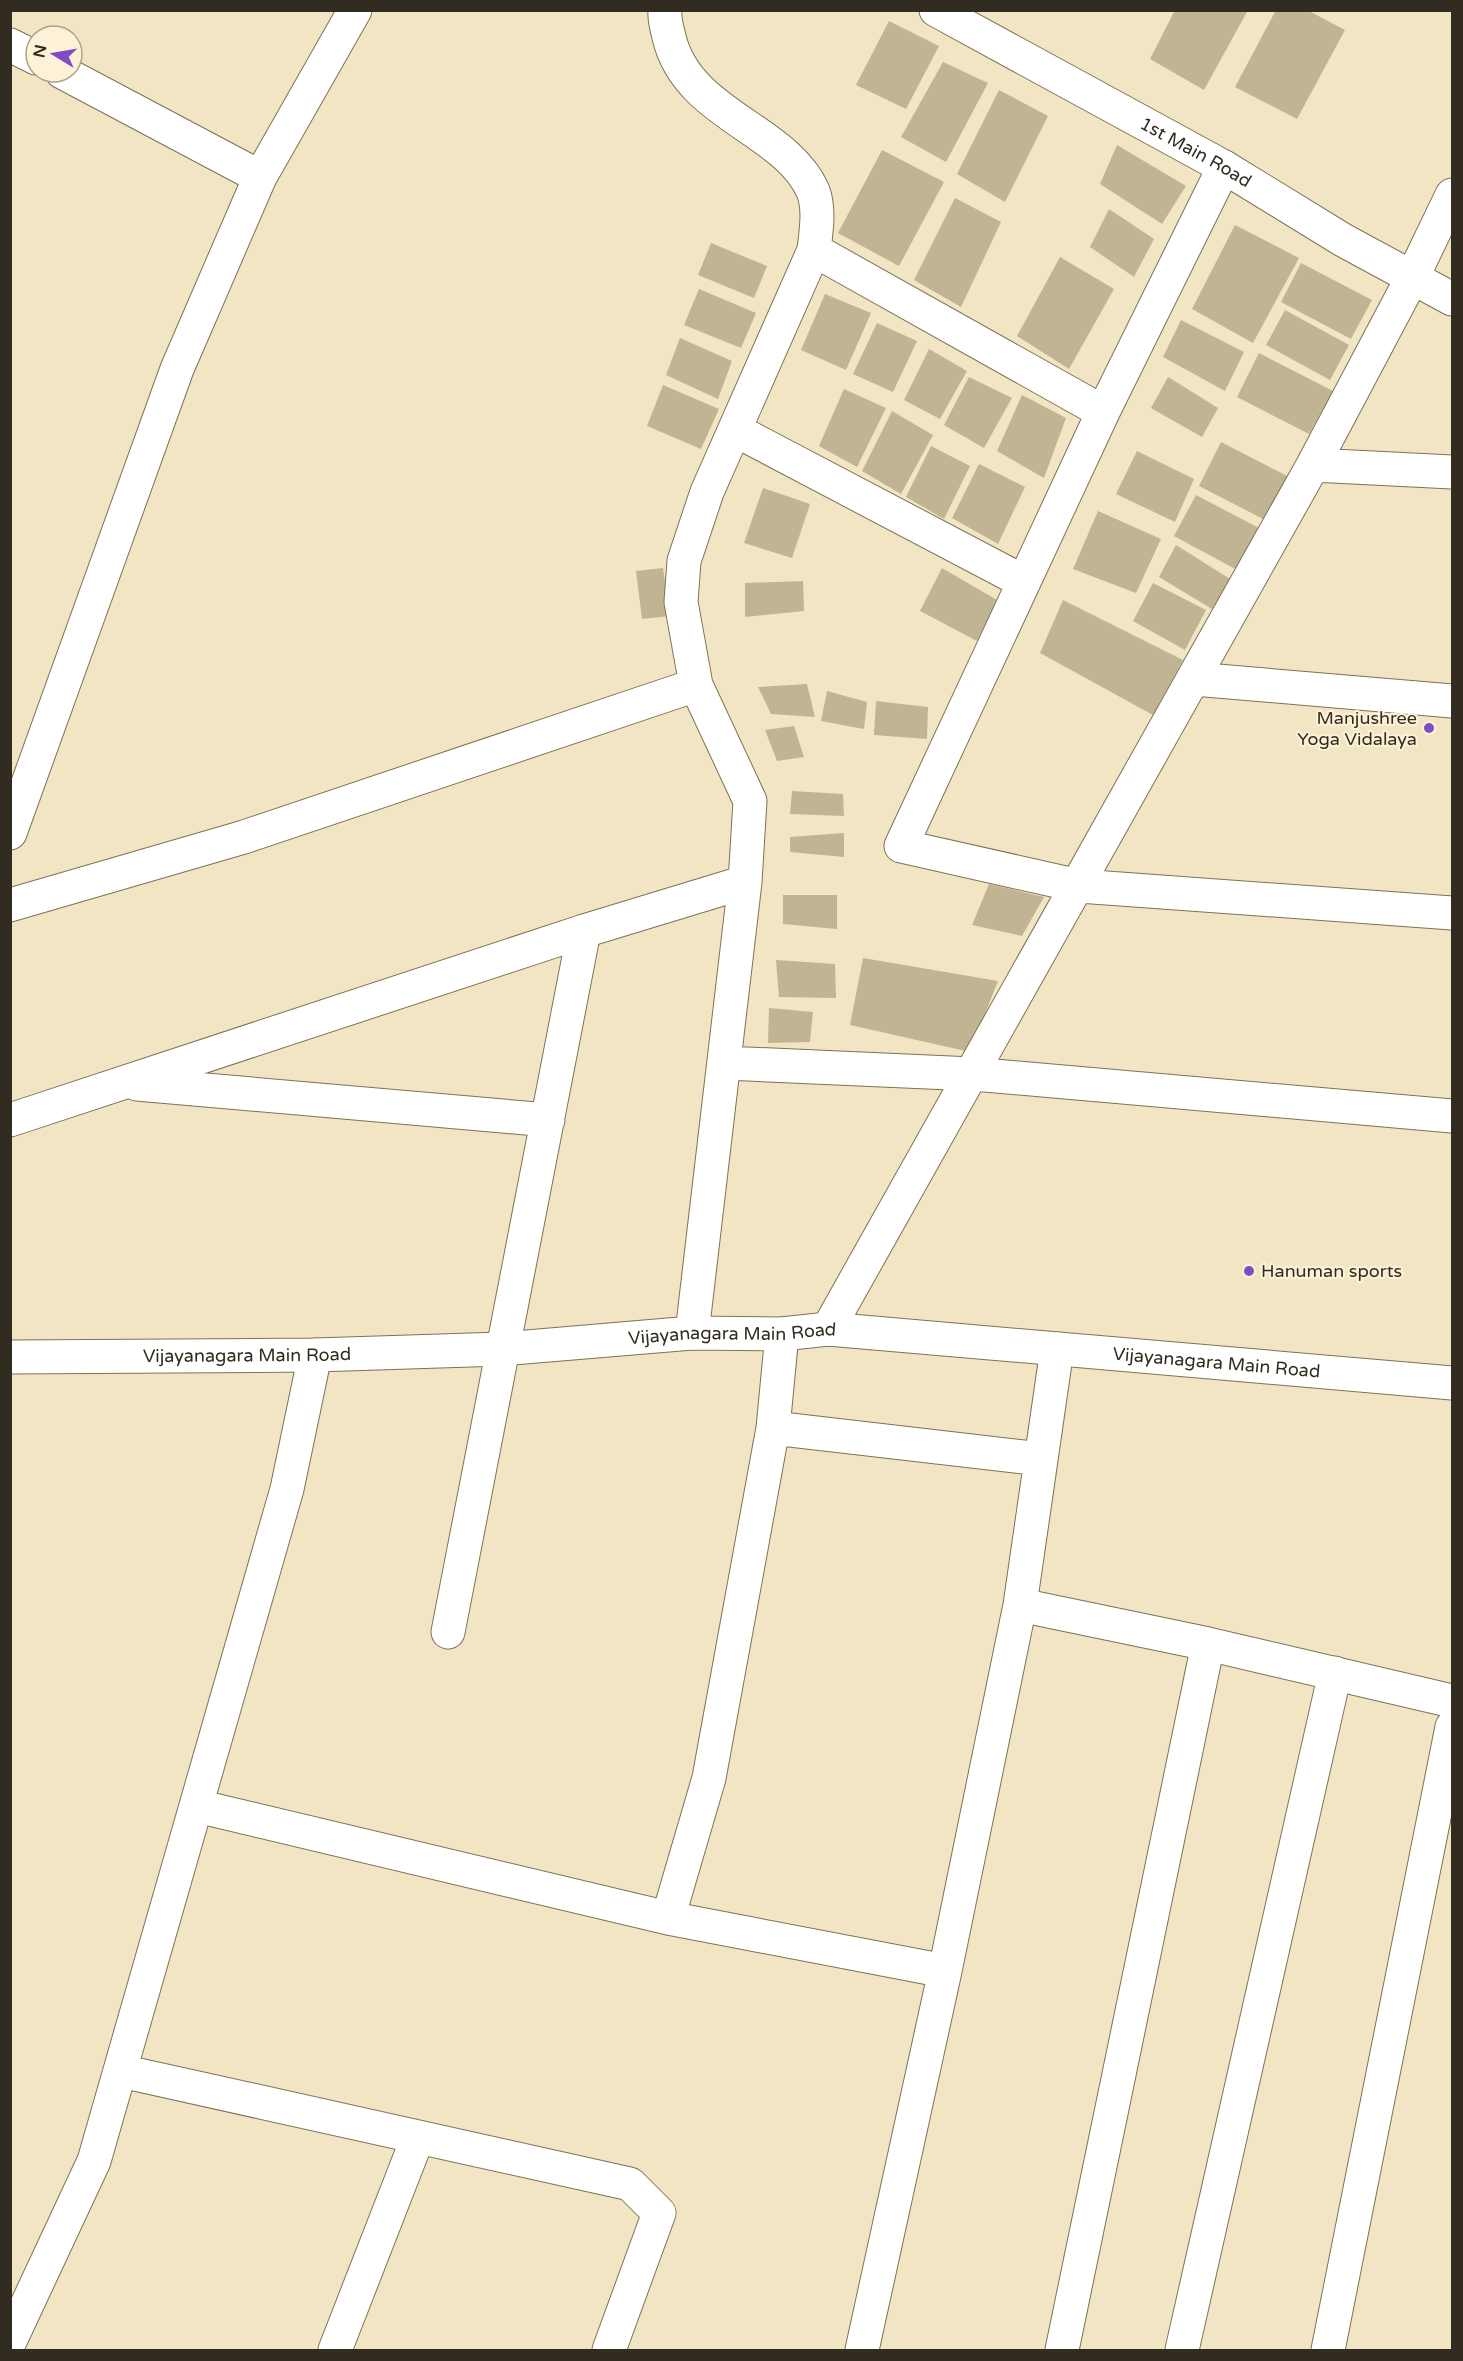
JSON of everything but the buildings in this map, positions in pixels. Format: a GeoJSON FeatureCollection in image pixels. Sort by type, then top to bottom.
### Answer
{"type":"FeatureCollection","features":[{"type":"Feature","properties":{"kind":"street"},"geometry":{"type":"LineString","coordinates":[[665,10],[673,55],[694,87],[799,168],[814,193],[817,216],[814,250],[736,431],[707,492],[684,561],[681,602],[696,685],[750,801],[745,882],[692,1333]]}},
{"type":"Feature","properties":{"kind":"street","name":"1st Main Road"},"geometry":{"type":"LineString","coordinates":[[936,10],[1224,167],[1412,278],[1452,299]]}},
{"type":"Feature","properties":{"kind":"street"},"geometry":{"type":"LineString","coordinates":[[10,833],[177,369],[260,177],[352,12]]}},
{"type":"Feature","properties":{"kind":"street"},"geometry":{"type":"LineString","coordinates":[[10,45],[24,52]]}},
{"type":"Feature","properties":{"kind":"street"},"geometry":{"type":"LineString","coordinates":[[84,84],[260,177]]}},
{"type":"Feature","properties":{"kind":"street"},"geometry":{"type":"LineString","coordinates":[[1224,167],[1103,412],[901,846],[1079,886],[1452,913]]}},
{"type":"Feature","properties":{"kind":"street"},"geometry":{"type":"LineString","coordinates":[[828,1329],[1079,886],[1313,465],[1412,278],[1452,195]]}},
{"type":"Feature","properties":{"kind":"street"},"geometry":{"type":"LineString","coordinates":[[814,250],[1103,412]]}},
{"type":"Feature","properties":{"kind":"street"},"geometry":{"type":"LineString","coordinates":[[736,431],[1024,582]]}},
{"type":"Feature","properties":{"kind":"street"},"geometry":{"type":"LineString","coordinates":[[1313,465],[1452,472]]}},
{"type":"Feature","properties":{"kind":"street"},"geometry":{"type":"LineString","coordinates":[[1194,679],[1452,700]]}},
{"type":"Feature","properties":{"kind":"street"},"geometry":{"type":"LineString","coordinates":[[10,905],[244,837],[696,685]]}},
{"type":"Feature","properties":{"kind":"street"},"geometry":{"type":"LineString","coordinates":[[10,1120],[584,931],[745,882]]}},
{"type":"Feature","properties":{"kind":"street"},"geometry":{"type":"LineString","coordinates":[[448,1632],[584,931]]}},
{"type":"Feature","properties":{"kind":"street"},"geometry":{"type":"LineString","coordinates":[[725,1064],[973,1074],[1452,1116]]}},
{"type":"Feature","properties":{"kind":"street"},"geometry":{"type":"LineString","coordinates":[[123,1083],[548,1120]]}},
{"type":"Feature","properties":{"kind":"street","name":"Vijayanagara Main Road"},"geometry":{"type":"LineString","coordinates":[[10,1356],[315,1355],[502,1349],[692,1333],[782,1334],[828,1329],[1452,1383]]}},
{"type":"Feature","properties":{"kind":"street"},"geometry":{"type":"LineString","coordinates":[[668,1918],[709,1778],[773,1428],[782,1334]]}},
{"type":"Feature","properties":{"kind":"street"},"geometry":{"type":"LineString","coordinates":[[862,2350],[945,1971],[1020,1605],[1057,1349]]}},
{"type":"Feature","properties":{"kind":"street"},"geometry":{"type":"LineString","coordinates":[[10,2341],[94,2161],[287,1489],[315,1355]]}},
{"type":"Feature","properties":{"kind":"street"},"geometry":{"type":"LineString","coordinates":[[773,1428],[1041,1459]]}},
{"type":"Feature","properties":{"kind":"street"},"geometry":{"type":"LineString","coordinates":[[1020,1605],[1208,1644],[1452,1701]]}},
{"type":"Feature","properties":{"kind":"street"},"geometry":{"type":"LineString","coordinates":[[1062,2350],[1208,1644]]}},
{"type":"Feature","properties":{"kind":"street"},"geometry":{"type":"LineString","coordinates":[[1182,2350],[1335,1674]]}},
{"type":"Feature","properties":{"kind":"street"},"geometry":{"type":"LineString","coordinates":[[1328,2350],[1452,1727]]}},
{"type":"Feature","properties":{"kind":"street"},"geometry":{"type":"LineString","coordinates":[[196,1806],[668,1918],[945,1971]]}},
{"type":"Feature","properties":{"kind":"street"},"geometry":{"type":"LineString","coordinates":[[121,2070],[630,2184],[659,2213],[609,2350]]}},
{"type":"Feature","properties":{"kind":"street"},"geometry":{"type":"LineString","coordinates":[[335,2350],[418,2137]]}},
{"type":"Feature","properties":{"kind":"place","name":"Manjushree Yoga Vidalaya"},"geometry":{"type":"Point","coordinates":[1429,728]}},
{"type":"Feature","properties":{"kind":"place","name":"Hanuman sports"},"geometry":{"type":"Point","coordinates":[1249,1271]}}]}
